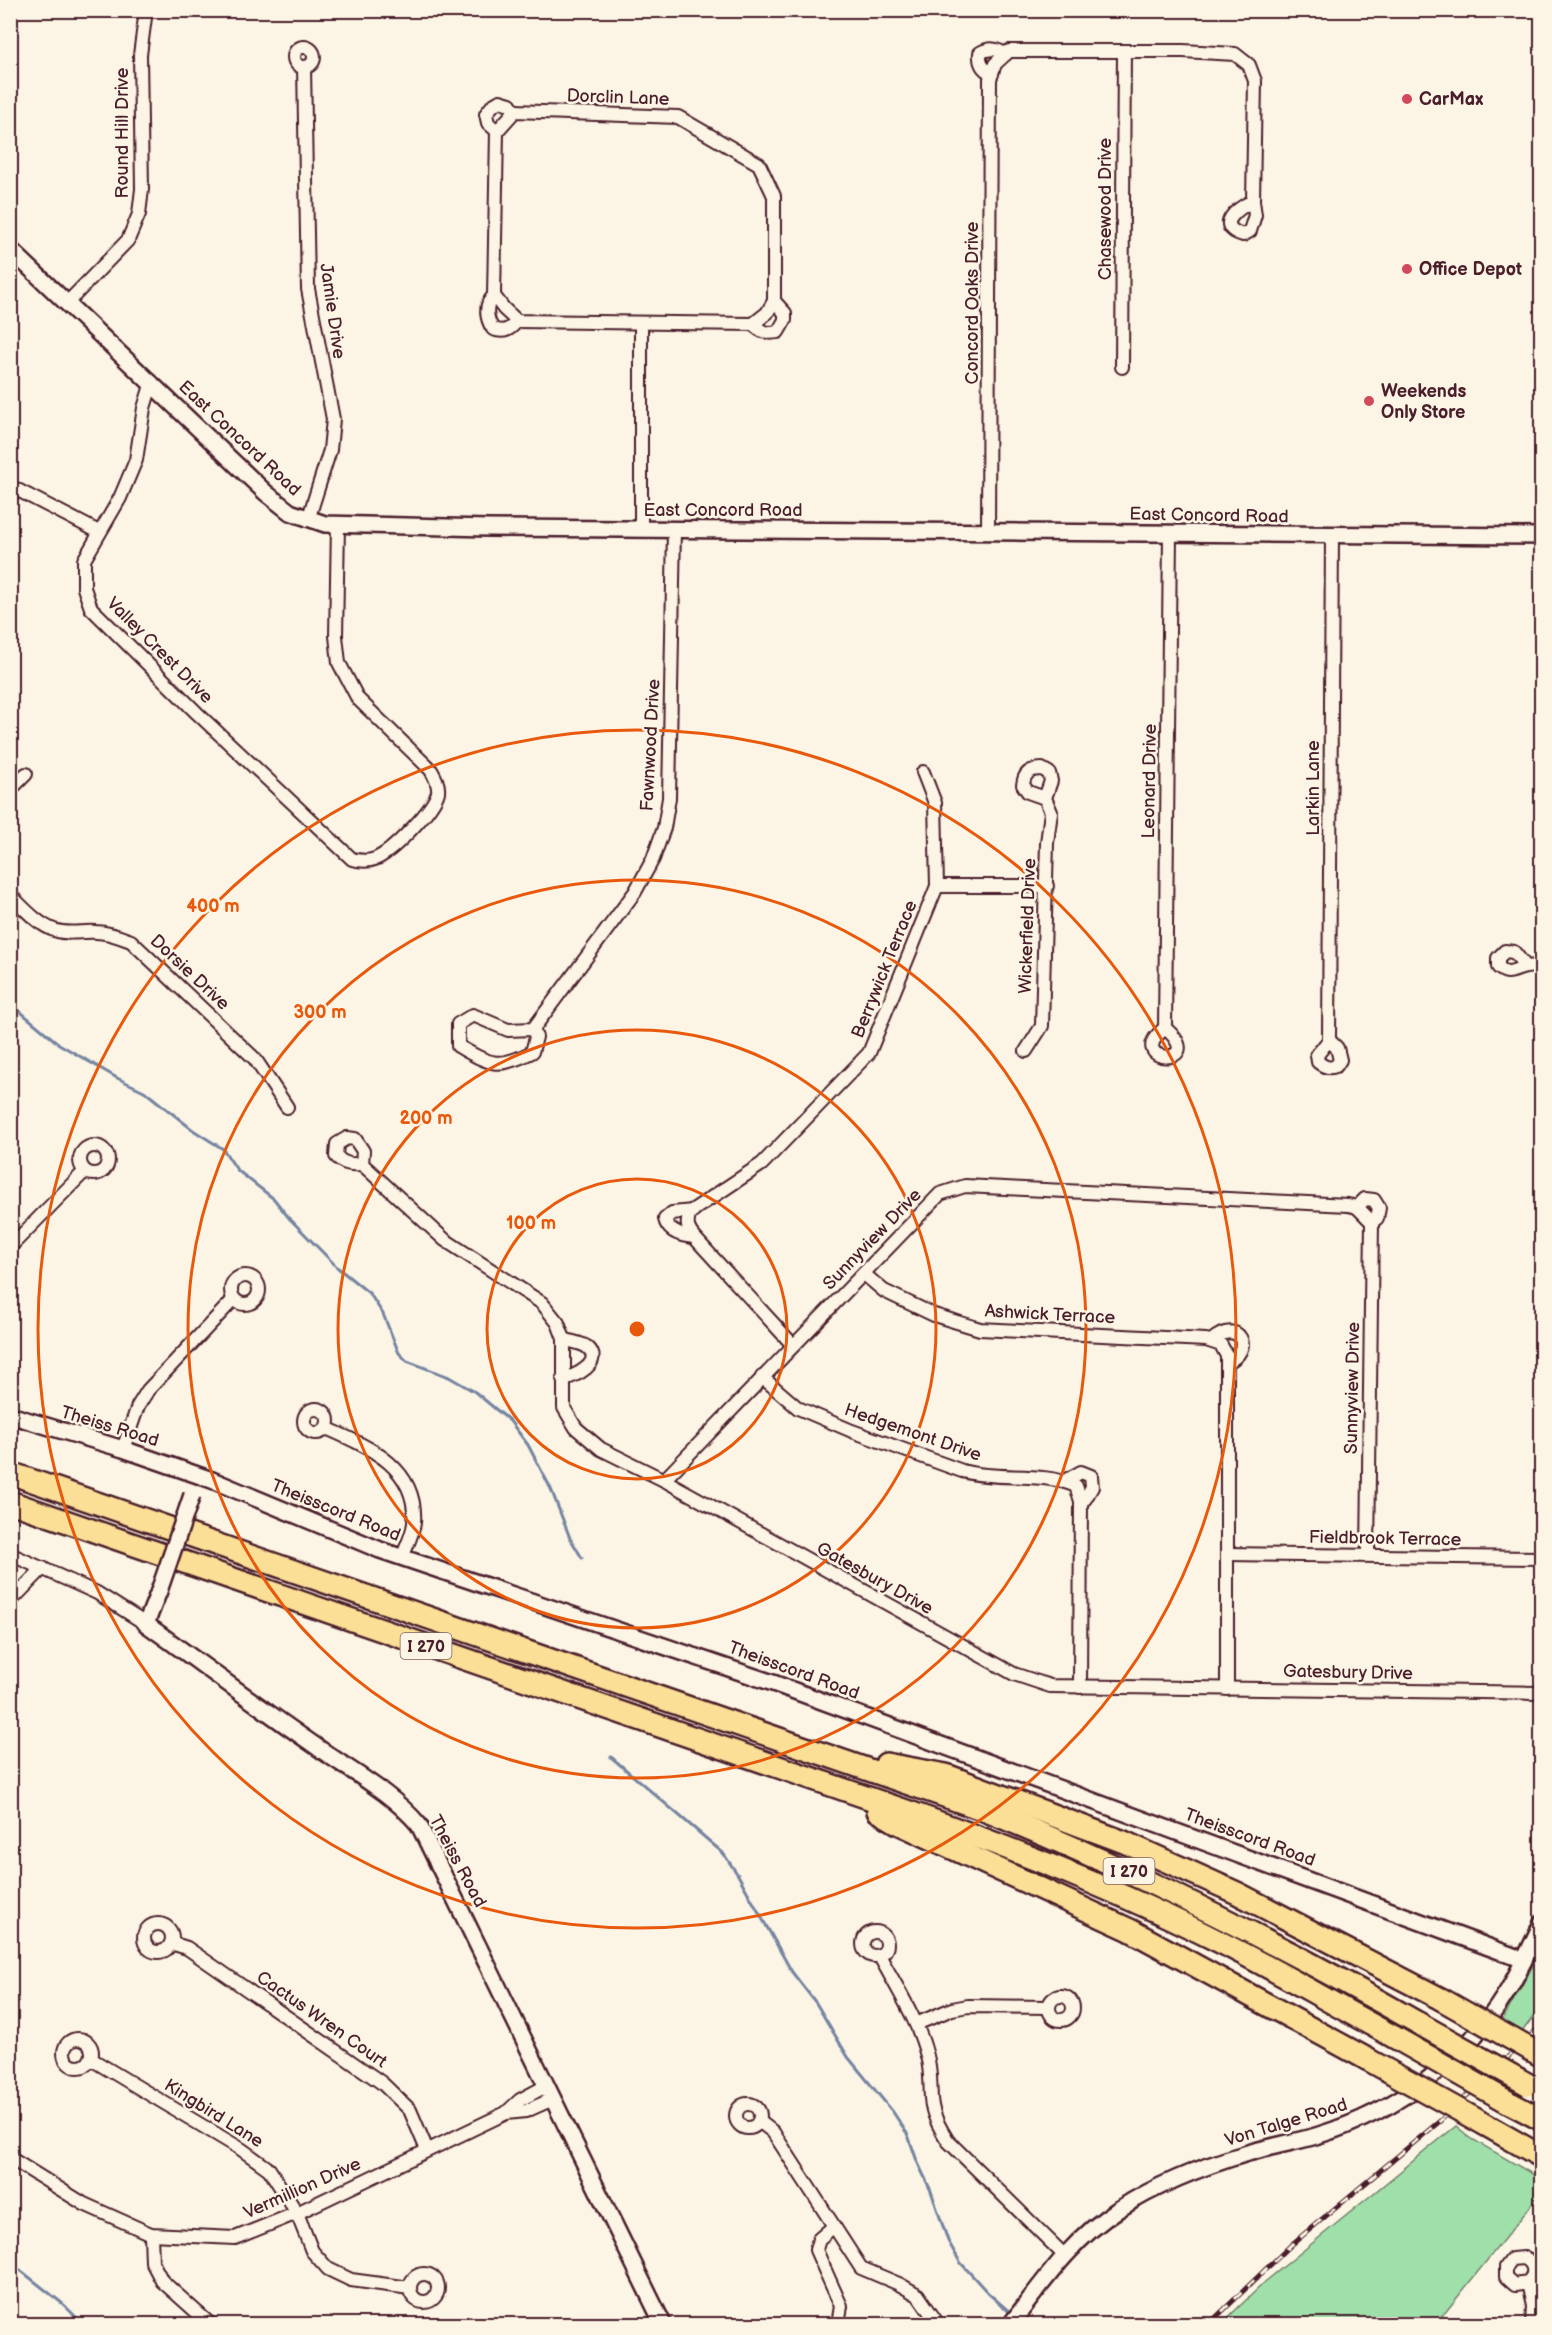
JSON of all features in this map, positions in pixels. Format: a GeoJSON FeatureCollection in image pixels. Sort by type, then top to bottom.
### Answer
{"type":"FeatureCollection","features":[{"type":"Feature","properties":{"kind":"highway","name":"I 270"},"geometry":{"type":"LineString","coordinates":[[10,1473],[979,1808],[1131,1872],[1279,1946],[1535,2088]]}},
{"type":"Feature","properties":{"kind":"highway","name":"I 270"},"geometry":{"type":"LineString","coordinates":[[10,1502],[974,1835],[1118,1894],[1238,1952],[1542,2120]]}},
{"type":"Feature","properties":{"kind":"highway"},"geometry":{"type":"LineString","coordinates":[[824,1753],[946,1775],[1073,1821],[1175,1864],[1237,1893],[1542,2056]]}},
{"type":"Feature","properties":{"kind":"highway"},"geometry":{"type":"LineString","coordinates":[[842,1789],[898,1823],[1130,1930],[1542,2157]]}},
{"type":"Feature","properties":{"kind":"street","name":"Round Hill Drive"},"geometry":{"type":"LineString","coordinates":[[68,302],[128,240],[139,214],[142,189],[140,56],[146,10]]}},
{"type":"Feature","properties":{"kind":"street","name":"Concord Oaks Drive"},"geometry":{"type":"LineString","coordinates":[[988,532],[992,74],[986,71],[980,62],[980,53],[987,49],[995,49],[1006,54],[1009,51],[1183,51],[1235,54],[1250,65],[1255,81],[1253,201]]}},
{"type":"Feature","properties":{"kind":"street","name":"Chasewood Drive"},"geometry":{"type":"LineString","coordinates":[[1122,367],[1124,51]]}},
{"type":"Feature","properties":{"kind":"street"},"geometry":{"type":"LineString","coordinates":[[992,74],[995,64],[1006,54]]}},
{"type":"Feature","properties":{"kind":"street","name":"Jamie Drive"},"geometry":{"type":"LineString","coordinates":[[304,68],[308,289],[333,419],[330,450],[308,520]]}},
{"type":"Feature","properties":{"kind":"street","name":"Dorclin Lane"},"geometry":{"type":"LineString","coordinates":[[500,102],[510,104],[515,111],[678,117],[759,164],[774,196],[774,301],[785,313],[785,321],[778,332],[760,331],[753,324],[517,321],[505,331],[493,329],[487,317],[487,308],[488,302],[494,296],[497,131],[488,123],[486,114],[493,105],[500,102]]}},
{"type":"Feature","properties":{"kind":"street"},"geometry":{"type":"LineString","coordinates":[[497,131],[515,111]]}},
{"type":"Feature","properties":{"kind":"street","name":"East Concord Road"},"geometry":{"type":"LineString","coordinates":[[10,249],[266,493],[290,512],[308,520],[338,525],[641,529],[1542,536]]}},
{"type":"Feature","properties":{"kind":"street"},"geometry":{"type":"LineString","coordinates":[[494,296],[517,321]]}},
{"type":"Feature","properties":{"kind":"street"},"geometry":{"type":"LineString","coordinates":[[753,324],[766,313],[774,301]]}},
{"type":"Feature","properties":{"kind":"street"},"geometry":{"type":"LineString","coordinates":[[641,324],[641,529]]}},
{"type":"Feature","properties":{"kind":"street","name":"Valley Crest Drive"},"geometry":{"type":"LineString","coordinates":[[152,382],[144,408],[136,460],[120,498],[84,560],[84,588],[91,608],[197,713],[352,859],[364,861],[376,859],[390,850],[432,804],[438,791],[437,781],[431,770],[358,699],[339,663],[336,636],[338,525]]}},
{"type":"Feature","properties":{"kind":"street"},"geometry":{"type":"LineString","coordinates":[[10,486],[99,532]]}},
{"type":"Feature","properties":{"kind":"street","name":"Fawnwood Drive"},"geometry":{"type":"LineString","coordinates":[[533,1029],[635,892],[653,859],[664,828],[669,798],[671,757],[674,529]]}},
{"type":"Feature","properties":{"kind":"street","name":"Leonard Drive"},"geometry":{"type":"LineString","coordinates":[[1165,1028],[1170,534]]}},
{"type":"Feature","properties":{"kind":"street","name":"Larkin Lane"},"geometry":{"type":"LineString","coordinates":[[1329,1040],[1332,536]]}},
{"type":"Feature","properties":{"kind":"street","name":"Berrywick Terrace"},"geometry":{"type":"LineString","coordinates":[[793,1344],[694,1237],[676,1233],[667,1226],[665,1219],[672,1213],[693,1211],[762,1164],[869,1053],[937,886],[935,802],[923,772]]}},
{"type":"Feature","properties":{"kind":"street"},"geometry":{"type":"LineString","coordinates":[[10,790],[26,774]]}},
{"type":"Feature","properties":{"kind":"street","name":"Wickerfield Drive"},"geometry":{"type":"LineString","coordinates":[[1026,1051],[1042,1026],[1047,843],[1051,812],[1044,798]]}},
{"type":"Feature","properties":{"kind":"street"},"geometry":{"type":"LineString","coordinates":[[937,886],[1047,886]]}},
{"type":"Feature","properties":{"kind":"street","name":"Dorsie Drive"},"geometry":{"type":"LineString","coordinates":[[10,895],[42,924],[54,930],[68,933],[97,932],[131,941],[255,1059],[287,1107]]}},
{"type":"Feature","properties":{"kind":"street"},"geometry":{"type":"LineString","coordinates":[[1526,967],[1542,967]]}},
{"type":"Feature","properties":{"kind":"street","name":"Fawnwood Drive"},"geometry":{"type":"LineString","coordinates":[[473,1015],[508,1030],[533,1029],[536,1037],[532,1052],[515,1061],[489,1064],[458,1046],[458,1024],[473,1015]]}},
{"type":"Feature","properties":{"kind":"street","name":"Gatesbury Drive"},"geometry":{"type":"LineString","coordinates":[[362,1164],[445,1240],[542,1303],[558,1323],[564,1339],[564,1408],[576,1428],[601,1449],[664,1480],[1014,1674],[1050,1686],[1542,1693]]}},
{"type":"Feature","properties":{"kind":"street"},"geometry":{"type":"LineString","coordinates":[[10,1247],[85,1171]]}},
{"type":"Feature","properties":{"kind":"street","name":"Sunnyview Drive"},"geometry":{"type":"LineString","coordinates":[[664,1480],[940,1194],[965,1186],[1357,1207],[1372,1222],[1368,1555]]}},
{"type":"Feature","properties":{"kind":"street"},"geometry":{"type":"LineString","coordinates":[[693,1211],[687,1221],[689,1231],[694,1237]]}},
{"type":"Feature","properties":{"kind":"street","name":"Ashwick Terrace"},"geometry":{"type":"LineString","coordinates":[[864,1274],[884,1291],[904,1301],[934,1315],[980,1329],[1211,1341],[1226,1331],[1231,1331],[1239,1336],[1242,1349],[1236,1358],[1227,1362]]}},
{"type":"Feature","properties":{"kind":"street"},"geometry":{"type":"LineString","coordinates":[[123,1449],[138,1406],[148,1390],[234,1299]]}},
{"type":"Feature","properties":{"kind":"street"},"geometry":{"type":"LineString","coordinates":[[563,1379],[579,1373],[590,1365],[592,1359],[592,1353],[585,1346],[564,1339]]}},
{"type":"Feature","properties":{"kind":"street"},"geometry":{"type":"LineString","coordinates":[[1211,1341],[1221,1345],[1227,1356],[1227,1689]]}},
{"type":"Feature","properties":{"kind":"street","name":"Hedgemont Drive"},"geometry":{"type":"LineString","coordinates":[[762,1377],[798,1408],[852,1431],[962,1471],[977,1475],[1065,1481],[1081,1472],[1091,1476],[1092,1487],[1081,1500],[1080,1687]]}},
{"type":"Feature","properties":{"kind":"street","name":"Theiss Road"},"geometry":{"type":"LineString","coordinates":[[10,1415],[123,1449],[198,1475]]}},
{"type":"Feature","properties":{"kind":"street"},"geometry":{"type":"LineString","coordinates":[[326,1428],[383,1456],[404,1480],[410,1492],[414,1525],[402,1558]]}},
{"type":"Feature","properties":{"kind":"street"},"geometry":{"type":"LineString","coordinates":[[146,1624],[198,1475]]}},
{"type":"Feature","properties":{"kind":"street","name":"Theisscord Road"},"geometry":{"type":"LineString","coordinates":[[198,1475],[402,1558],[773,1683],[1524,1960]]}},
{"type":"Feature","properties":{"kind":"street"},"geometry":{"type":"LineString","coordinates":[[1065,1481],[1076,1486],[1081,1500]]}},
{"type":"Feature","properties":{"kind":"street","name":"Theiss Road"},"geometry":{"type":"LineString","coordinates":[[10,1554],[113,1602],[319,1749],[381,1790],[412,1817],[432,1849],[663,2325]]}},
{"type":"Feature","properties":{"kind":"street","name":"Fieldbrook Terrace"},"geometry":{"type":"LineString","coordinates":[[1228,1554],[1542,1558]]}},
{"type":"Feature","properties":{"kind":"street"},"geometry":{"type":"LineString","coordinates":[[10,1602],[43,1568]]}},
{"type":"Feature","properties":{"kind":"street","name":"Von Talge Road"},"geometry":{"type":"LineString","coordinates":[[1011,2325],[1065,2255],[1111,2214],[1155,2190],[1218,2163],[1347,2125],[1388,2107],[1437,2073],[1474,2035],[1494,2010],[1524,1960],[1542,1923]]}},
{"type":"Feature","properties":{"kind":"street","name":"Cactus Wren Court"},"geometry":{"type":"LineString","coordinates":[[171,1943],[187,1948],[382,2083],[410,2110],[427,2150]]}},
{"type":"Feature","properties":{"kind":"street"},"geometry":{"type":"LineString","coordinates":[[879,1955],[916,2024],[928,2059],[933,2111],[938,2125],[948,2141],[1065,2255]]}},
{"type":"Feature","properties":{"kind":"street"},"geometry":{"type":"LineString","coordinates":[[916,2024],[952,2009],[968,2006],[1048,2007]]}},
{"type":"Feature","properties":{"kind":"street","name":"Kingbird Lane"},"geometry":{"type":"LineString","coordinates":[[91,2059],[241,2149],[269,2169],[297,2213],[312,2251],[328,2269],[351,2280],[410,2288]]}},
{"type":"Feature","properties":{"kind":"street","name":"Vermillion Drive"},"geometry":{"type":"LineString","coordinates":[[10,2158],[84,2204],[151,2234],[235,2238],[297,2213],[506,2113],[526,2111],[550,2093]]}},
{"type":"Feature","properties":{"kind":"street"},"geometry":{"type":"LineString","coordinates":[[759,2121],[773,2132],[861,2268],[899,2284],[918,2295],[939,2325]]}},
{"type":"Feature","properties":{"kind":"street"},"geometry":{"type":"LineString","coordinates":[[834,2226],[819,2239],[816,2250],[841,2306],[838,2325]]}},
{"type":"Feature","properties":{"kind":"street"},"geometry":{"type":"LineString","coordinates":[[151,2234],[152,2262],[162,2282],[210,2325]]}},
{"type":"Feature","properties":{"kind":"street"},"geometry":{"type":"LineString","coordinates":[[1528,2283],[1533,2306],[1532,2325]]}},
{"type":"Feature","properties":{"kind":"green space"},"geometry":{"type":"Polygon","coordinates":[[[1541,1951],[1541,2006],[1522,2032],[1502,2021],[1541,1951]]]}},
{"type":"Feature","properties":{"kind":"green space"},"geometry":{"type":"Polygon","coordinates":[[[1456,2126],[1472,2139],[1541,2179],[1541,2193],[1436,2324],[1221,2324],[1266,2281],[1456,2126]]]}},
{"type":"Feature","properties":{"kind":"waterway"},"geometry":{"type":"LineString","coordinates":[[10,1003],[59,1044],[144,1091],[193,1130],[223,1149],[237,1170],[274,1199],[289,1218],[338,1268],[370,1294],[383,1314],[399,1353],[407,1361],[449,1377],[475,1392],[510,1421],[528,1445],[551,1489],[570,1538],[582,1558]]}},
{"type":"Feature","properties":{"kind":"waterway"},"geometry":{"type":"LineString","coordinates":[[611,1757],[723,1853],[738,1875],[792,1972],[816,2003],[848,2057],[893,2112],[908,2135],[948,2241],[960,2262],[988,2293],[1012,2314]]}},
{"type":"Feature","properties":{"kind":"waterway"},"geometry":{"type":"LineString","coordinates":[[10,2262],[63,2304],[83,2324]]}},
{"type":"Feature","properties":{"kind":"railway"},"geometry":{"type":"LineString","coordinates":[[1209,2324],[1291,2245],[1440,2121],[1542,2025]]}},
{"type":"Feature","properties":{"kind":"place","name":"CarMax"},"geometry":{"type":"Point","coordinates":[1407,99]}},
{"type":"Feature","properties":{"kind":"place","name":"Office Depot"},"geometry":{"type":"Point","coordinates":[1407,269]}},
{"type":"Feature","properties":{"kind":"place","name":"Weekends Only Store"},"geometry":{"type":"Point","coordinates":[1369,401]}}]}
